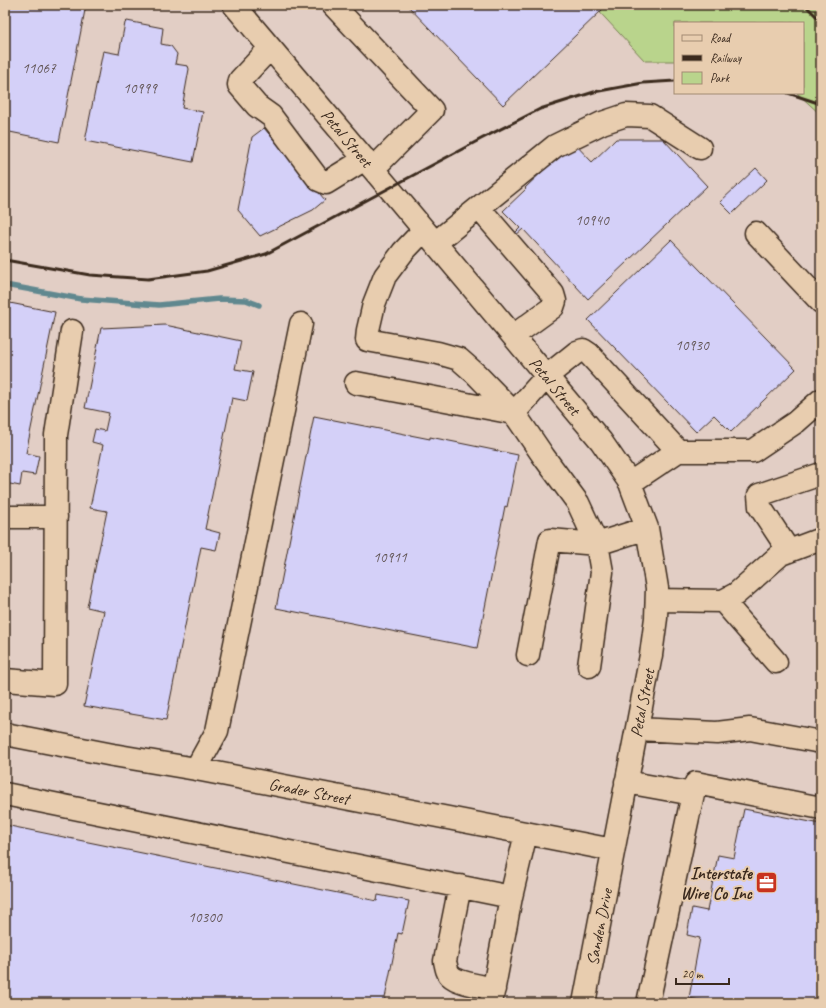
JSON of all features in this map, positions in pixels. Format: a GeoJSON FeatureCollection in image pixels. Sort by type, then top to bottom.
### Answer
{"type":"FeatureCollection","features":[{"type":"Feature","properties":{"kind":"street","name":"Petal Street"},"geometry":{"type":"LineString","coordinates":[[234,5],[601,441],[630,483],[647,528],[657,588],[657,600],[651,655],[613,850]]}},
{"type":"Feature","properties":{"kind":"street"},"geometry":{"type":"LineString","coordinates":[[270,48],[240,80],[239,85],[257,106],[271,116],[319,180],[326,183],[369,164],[432,110],[333,5]]}},
{"type":"Feature","properties":{"kind":"street"},"geometry":{"type":"LineString","coordinates":[[589,666],[602,572],[596,544],[578,503],[514,413],[476,374],[459,359],[438,353],[367,340],[368,330],[374,304],[385,276],[403,252],[479,208],[555,146],[602,123],[626,115],[650,116],[700,148]]}},
{"type":"Feature","properties":{"kind":"street"},"geometry":{"type":"LineString","coordinates":[[479,208],[553,294],[555,301],[553,307],[513,336]]}},
{"type":"Feature","properties":{"kind":"street"},"geometry":{"type":"LineString","coordinates":[[756,234],[821,302]]}},
{"type":"Feature","properties":{"kind":"street"},"geometry":{"type":"LineString","coordinates":[[196,770],[217,731],[301,324]]}},
{"type":"Feature","properties":{"kind":"street"},"geometry":{"type":"LineString","coordinates":[[5,680],[55,684],[56,435],[72,331]]}},
{"type":"Feature","properties":{"kind":"street"},"geometry":{"type":"LineString","coordinates":[[514,413],[547,376],[577,352],[583,350],[589,354],[678,451]]}},
{"type":"Feature","properties":{"kind":"street"},"geometry":{"type":"LineString","coordinates":[[356,383],[514,413]]}},
{"type":"Feature","properties":{"kind":"street"},"geometry":{"type":"LineString","coordinates":[[630,483],[678,451],[753,451],[796,422],[821,400]]}},
{"type":"Feature","properties":{"kind":"street"},"geometry":{"type":"LineString","coordinates":[[789,551],[760,507],[759,495],[821,474]]}},
{"type":"Feature","properties":{"kind":"street"},"geometry":{"type":"LineString","coordinates":[[5,517],[56,517]]}},
{"type":"Feature","properties":{"kind":"street"},"geometry":{"type":"LineString","coordinates":[[528,655],[550,540],[596,544],[647,528]]}},
{"type":"Feature","properties":{"kind":"street"},"geometry":{"type":"LineString","coordinates":[[657,600],[723,601],[736,594],[781,554],[821,539]]}},
{"type":"Feature","properties":{"kind":"street"},"geometry":{"type":"LineString","coordinates":[[723,601],[776,662]]}},
{"type":"Feature","properties":{"kind":"street"},"geometry":{"type":"LineString","coordinates":[[637,729],[717,733],[750,729],[821,742]]}},
{"type":"Feature","properties":{"kind":"street","name":"Grader Street"},"geometry":{"type":"LineString","coordinates":[[5,734],[613,850]]}},
{"type":"Feature","properties":{"kind":"street"},"geometry":{"type":"LineString","coordinates":[[626,782],[693,794]]}},
{"type":"Feature","properties":{"kind":"street"},"geometry":{"type":"LineString","coordinates":[[648,1003],[696,783],[821,808]]}},
{"type":"Feature","properties":{"kind":"street"},"geometry":{"type":"LineString","coordinates":[[5,794],[512,897]]}},
{"type":"Feature","properties":{"kind":"street"},"geometry":{"type":"LineString","coordinates":[[460,886],[445,961],[449,975],[456,980],[493,996],[526,834]]}},
{"type":"Feature","properties":{"kind":"street","name":"Sanden Drive"},"geometry":{"type":"LineString","coordinates":[[584,1003],[613,850]]}},
{"type":"Feature","properties":{"kind":"shaded area"},"geometry":{"type":"Polygon","coordinates":[[[5,5],[821,5],[821,1003],[5,1003],[5,5]]]}},
{"type":"Feature","properties":{"kind":"green space"},"geometry":{"type":"Polygon","coordinates":[[[593,5],[821,5],[821,115],[798,94],[804,94],[804,22],[674,22],[674,61],[645,61],[593,5]]]}},
{"type":"Feature","properties":{"kind":"building"},"geometry":{"type":"Polygon","coordinates":[[[5,5],[86,5],[59,142],[5,131],[5,5]]]}},
{"type":"Feature","properties":{"kind":"building"},"geometry":{"type":"Polygon","coordinates":[[[407,5],[597,5],[602,10],[503,105],[407,5]]]}},
{"type":"Feature","properties":{"kind":"building"},"geometry":{"type":"Polygon","coordinates":[[[127,21],[163,28],[161,44],[171,46],[177,54],[175,64],[188,66],[189,69],[182,108],[203,112],[193,162],[85,141],[103,51],[119,54],[125,23],[127,21]]]}},
{"type":"Feature","properties":{"kind":"building"},"geometry":{"type":"Polygon","coordinates":[[[264,128],[325,200],[313,210],[260,236],[238,210],[252,137],[264,128]]]}},
{"type":"Feature","properties":{"kind":"building"},"geometry":{"type":"Polygon","coordinates":[[[616,139],[663,139],[707,186],[588,299],[523,229],[515,236],[513,235],[520,228],[503,211],[573,142],[592,162],[616,139]]]}},
{"type":"Feature","properties":{"kind":"building"},"geometry":{"type":"Polygon","coordinates":[[[756,168],[767,180],[732,214],[720,202],[756,168]]]}},
{"type":"Feature","properties":{"kind":"building"},"geometry":{"type":"Polygon","coordinates":[[[671,240],[796,369],[731,432],[714,415],[696,432],[588,320],[671,240]]]}},
{"type":"Feature","properties":{"kind":"building"},"geometry":{"type":"Polygon","coordinates":[[[5,302],[55,312],[26,453],[39,456],[35,475],[22,473],[20,486],[5,483],[5,302]]]}},
{"type":"Feature","properties":{"kind":"building"},"geometry":{"type":"Polygon","coordinates":[[[165,325],[241,341],[235,369],[253,372],[247,401],[232,398],[205,529],[220,533],[216,550],[201,547],[166,720],[84,706],[104,611],[87,607],[107,511],[90,508],[103,445],[92,442],[95,429],[105,431],[109,413],[85,408],[101,328],[165,325]]]}},
{"type":"Feature","properties":{"kind":"building"},"geometry":{"type":"Polygon","coordinates":[[[314,416],[518,455],[507,507],[505,506],[477,648],[276,608],[314,416]]]}},
{"type":"Feature","properties":{"kind":"building","name":"Interstate Wire Co Inc"},"geometry":{"type":"Polygon","coordinates":[[[744,809],[821,824],[821,1003],[706,1003],[706,1001],[689,998],[700,938],[687,935],[692,908],[707,911],[718,855],[734,858],[744,809]]]}},
{"type":"Feature","properties":{"kind":"building"},"geometry":{"type":"Polygon","coordinates":[[[5,825],[377,901],[378,895],[409,901],[402,934],[398,933],[384,1003],[5,1003],[5,825]]]}},
{"type":"Feature","properties":{"kind":"waterway"},"geometry":{"type":"LineString","coordinates":[[5,285],[81,299],[159,305],[219,299],[246,300],[259,305]]}},
{"type":"Feature","properties":{"kind":"railway"},"geometry":{"type":"LineString","coordinates":[[805,5],[821,21]]}},
{"type":"Feature","properties":{"kind":"railway"},"geometry":{"type":"LineString","coordinates":[[5,260],[90,275],[148,279],[207,271],[266,254],[540,109],[594,92],[643,83],[674,81]]}},
{"type":"Feature","properties":{"kind":"railway"},"geometry":{"type":"LineString","coordinates":[[791,94],[821,104]]}},
{"type":"Feature","properties":{"kind":"place","name":"Interstate Wire Co Inc"},"geometry":{"type":"Point","coordinates":[767,883]}}]}
